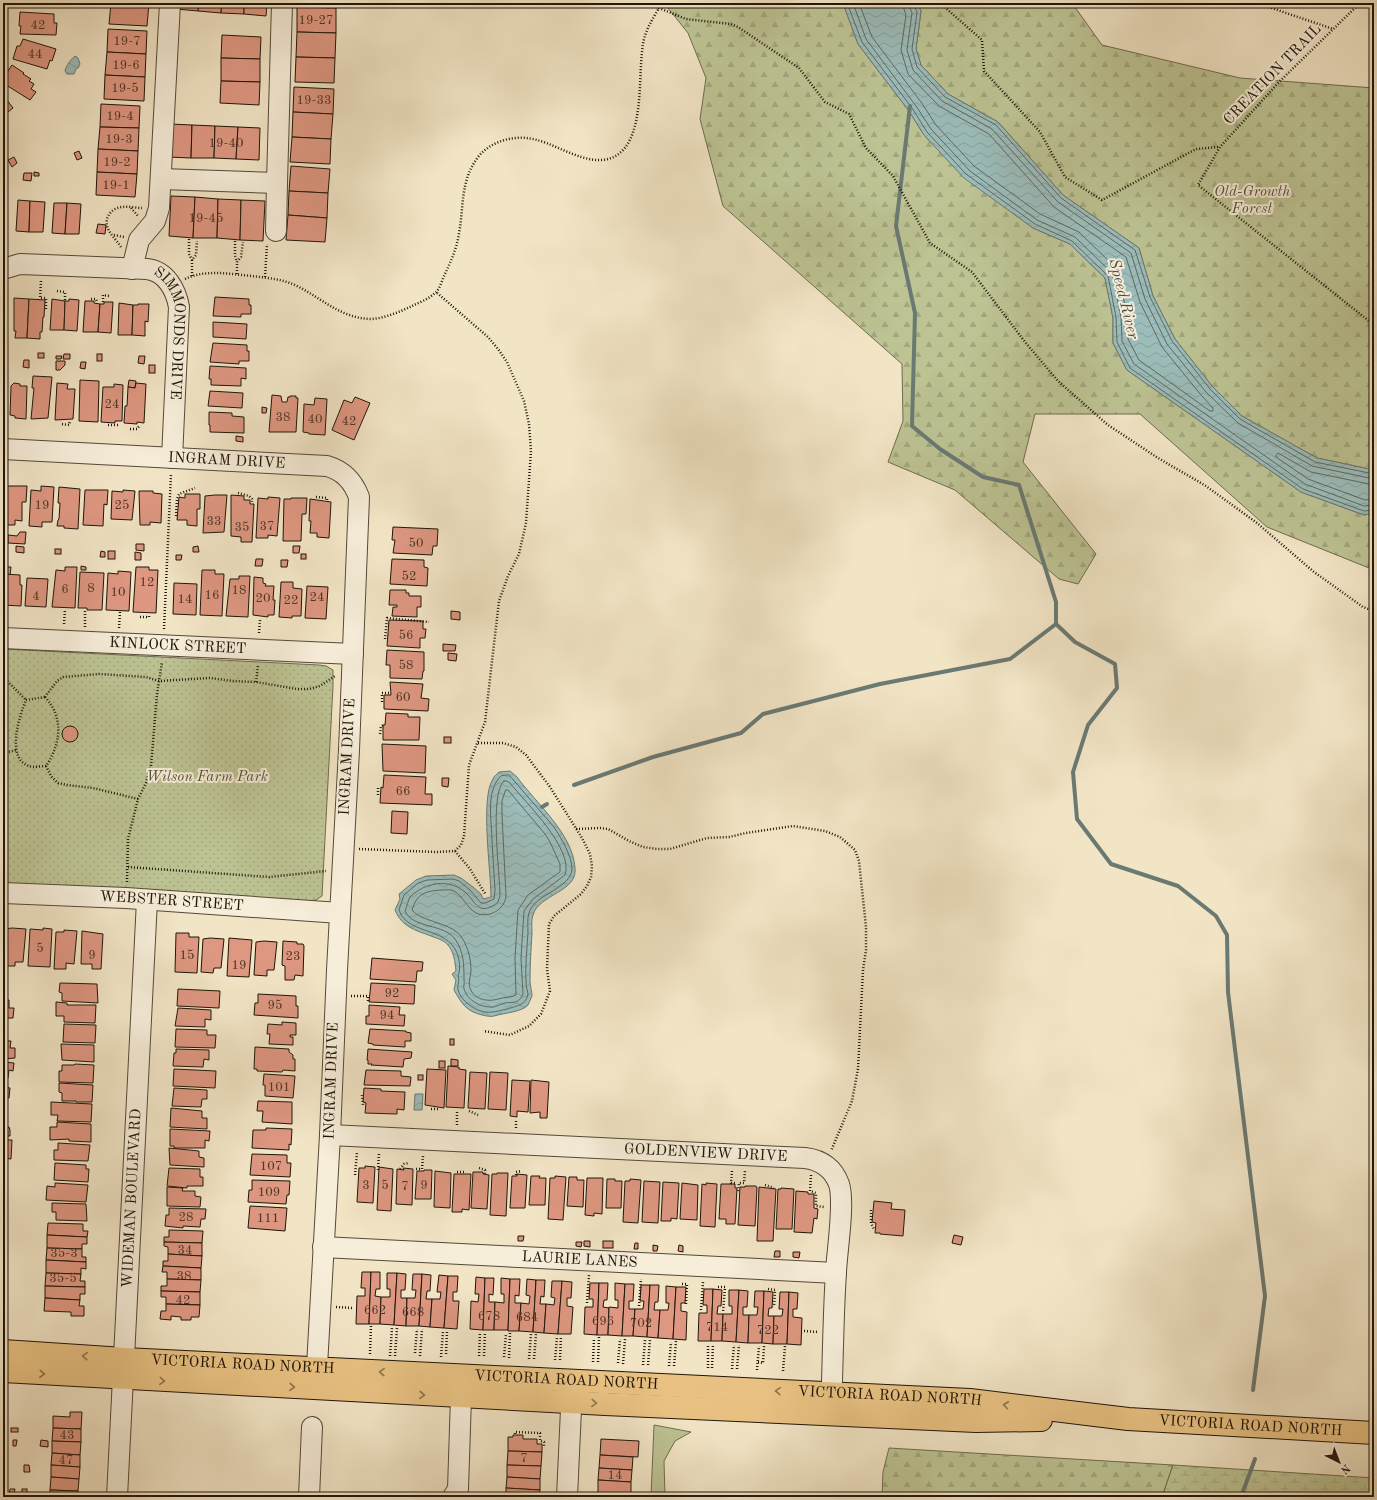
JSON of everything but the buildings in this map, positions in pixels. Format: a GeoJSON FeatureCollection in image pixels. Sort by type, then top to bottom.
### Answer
{"type":"FeatureCollection","features":[{"type":"Feature","properties":{"kind":"main road","name":"VICTORIA ROAD NORTH"},"geometry":{"type":"LineString","coordinates":[[3,1351],[124,1369]]}},
{"type":"Feature","properties":{"kind":"main road","name":"VICTORIA ROAD NORTH"},"geometry":{"type":"LineString","coordinates":[[317,1378],[384,1372],[430,1364],[571,1392]]}},
{"type":"Feature","properties":{"kind":"main road","name":"VICTORIA ROAD NORTH"},"geometry":{"type":"LineString","coordinates":[[3,1371],[124,1369],[317,1378],[461,1397],[571,1392],[832,1404],[976,1421],[1128,1419],[1374,1433]]}},
{"type":"Feature","properties":{"kind":"street"},"geometry":{"type":"LineString","coordinates":[[128,261],[139,240],[155,221],[159,208],[170,3]]}},
{"type":"Feature","properties":{"kind":"street"},"geometry":{"type":"LineString","coordinates":[[276,231],[282,3]]}},
{"type":"Feature","properties":{"kind":"street"},"geometry":{"type":"LineString","coordinates":[[161,179],[277,184]]}},
{"type":"Feature","properties":{"kind":"street","name":"SIMMONDS DRIVE"},"geometry":{"type":"LineString","coordinates":[[3,270],[20,264],[128,261],[151,269],[163,276],[172,286],[179,306],[172,458]]}},
{"type":"Feature","properties":{"kind":"street","name":"INGRAM DRIVE"},"geometry":{"type":"LineString","coordinates":[[3,449],[328,466],[336,468],[349,478],[359,497],[343,871],[317,1378]]}},
{"type":"Feature","properties":{"kind":"street","name":"KINLOCK STREET"},"geometry":{"type":"LineString","coordinates":[[3,638],[353,654]]}},
{"type":"Feature","properties":{"kind":"street","name":"WEBSTER STREET"},"geometry":{"type":"LineString","coordinates":[[3,893],[126,898],[340,913]]}},
{"type":"Feature","properties":{"kind":"street","name":"WIDEMAN BOULEVARD"},"geometry":{"type":"LineString","coordinates":[[117,1497],[147,900]]}},
{"type":"Feature","properties":{"kind":"street","name":"GOLDENVIEW DRIVE"},"geometry":{"type":"LineString","coordinates":[[330,1135],[746,1156],[817,1161]]}},
{"type":"Feature","properties":{"kind":"street"},"geometry":{"type":"LineString","coordinates":[[817,1161],[832,1171],[840,1189],[841,1209],[836,1272],[832,1404]]}},
{"type":"Feature","properties":{"kind":"street","name":"LAURIE LANES"},"geometry":{"type":"LineString","coordinates":[[323,1247],[836,1272]]}},
{"type":"Feature","properties":{"kind":"street"},"geometry":{"type":"LineString","coordinates":[[567,1497],[571,1392]]}},
{"type":"Feature","properties":{"kind":"street"},"geometry":{"type":"LineString","coordinates":[[453,1497],[458,1489],[461,1397]]}},
{"type":"Feature","properties":{"kind":"street"},"geometry":{"type":"LineString","coordinates":[[309,1497],[312,1427]]}},
{"type":"Feature","properties":{"kind":"path"},"geometry":{"type":"LineString","coordinates":[[656,3],[659,8],[686,19],[731,24],[738,27],[799,68],[825,102],[849,114],[866,148],[894,177],[930,243],[972,272],[1025,342],[1058,381],[1108,425],[1158,458],[1206,486],[1258,523],[1314,572],[1363,607],[1374,611]]}},
{"type":"Feature","properties":{"kind":"path"},"geometry":{"type":"LineString","coordinates":[[940,3],[982,40],[984,71],[1040,132],[1065,177],[1102,200],[1196,149],[1220,147]]}},
{"type":"Feature","properties":{"kind":"path"},"geometry":{"type":"LineString","coordinates":[[1257,3],[1333,29]]}},
{"type":"Feature","properties":{"kind":"path","name":"CREATION TRAIL"},"geometry":{"type":"LineString","coordinates":[[1360,3],[1279,82],[1220,147],[1198,185],[1374,325]]}},
{"type":"Feature","properties":{"kind":"path"},"geometry":{"type":"LineString","coordinates":[[172,286],[192,276],[200,274],[237,274],[266,277],[297,286],[350,316],[373,319],[383,317],[421,302],[436,292],[453,257],[460,233],[462,201],[467,177],[478,157],[494,143],[509,138],[536,139],[590,160],[611,158],[622,151],[630,141],[636,124],[643,44],[647,29],[659,8]]}},
{"type":"Feature","properties":{"kind":"path"},"geometry":{"type":"LineString","coordinates":[[128,261],[108,228],[108,218],[110,212],[117,208],[123,207],[159,208]]}},
{"type":"Feature","properties":{"kind":"path"},"geometry":{"type":"LineString","coordinates":[[266,277],[268,231],[276,231]]}},
{"type":"Feature","properties":{"kind":"path"},"geometry":{"type":"LineString","coordinates":[[189,239],[189,254],[192,260],[192,276]]}},
{"type":"Feature","properties":{"kind":"path"},"geometry":{"type":"LineString","coordinates":[[192,260],[196,255],[197,240]]}},
{"type":"Feature","properties":{"kind":"path"},"geometry":{"type":"LineString","coordinates":[[235,241],[237,274]]}},
{"type":"Feature","properties":{"kind":"path"},"geometry":{"type":"LineString","coordinates":[[237,262],[241,257],[243,242]]}},
{"type":"Feature","properties":{"kind":"path"},"geometry":{"type":"LineString","coordinates":[[57,291],[64,292],[65,300]]}},
{"type":"Feature","properties":{"kind":"path"},"geometry":{"type":"LineString","coordinates":[[344,849],[436,852],[455,851],[461,845],[464,836],[469,765],[485,722],[499,602],[508,576],[519,554],[526,523],[531,452],[529,424],[524,401],[506,362],[498,349],[488,337],[436,292]]}},
{"type":"Feature","properties":{"kind":"path"},"geometry":{"type":"LineString","coordinates":[[102,302],[103,295],[109,296]]}},
{"type":"Feature","properties":{"kind":"path"},"geometry":{"type":"LineString","coordinates":[[40,298],[46,298],[46,308]]}},
{"type":"Feature","properties":{"kind":"path"},"geometry":{"type":"LineString","coordinates":[[91,299],[96,299],[97,302]]}},
{"type":"Feature","properties":{"kind":"path"},"geometry":{"type":"LineString","coordinates":[[62,424],[69,425],[70,422]]}},
{"type":"Feature","properties":{"kind":"path"},"geometry":{"type":"LineString","coordinates":[[108,425],[119,425]]}},
{"type":"Feature","properties":{"kind":"path"},"geometry":{"type":"LineString","coordinates":[[130,429],[137,429],[140,425]]}},
{"type":"Feature","properties":{"kind":"path"},"geometry":{"type":"LineString","coordinates":[[126,898],[128,839],[138,799],[146,783],[151,766],[163,646],[172,458]]}},
{"type":"Feature","properties":{"kind":"path"},"geometry":{"type":"LineString","coordinates":[[176,516],[176,499],[179,494],[195,488]]}},
{"type":"Feature","properties":{"kind":"path"},"geometry":{"type":"LineString","coordinates":[[238,493],[249,496],[252,498],[252,502]]}},
{"type":"Feature","properties":{"kind":"path"},"geometry":{"type":"LineString","coordinates":[[316,497],[327,498],[327,500]]}},
{"type":"Feature","properties":{"kind":"path"},"geometry":{"type":"LineString","coordinates":[[64,624],[65,609]]}},
{"type":"Feature","properties":{"kind":"path"},"geometry":{"type":"LineString","coordinates":[[140,617],[149,617],[149,614]]}},
{"type":"Feature","properties":{"kind":"path"},"geometry":{"type":"LineString","coordinates":[[385,639],[387,618],[429,622]]}},
{"type":"Feature","properties":{"kind":"path"},"geometry":{"type":"LineString","coordinates":[[259,634],[260,620]]}},
{"type":"Feature","properties":{"kind":"path"},"geometry":{"type":"LineString","coordinates":[[26,700],[45,697],[63,677],[99,674],[146,677],[159,681],[210,678],[256,682],[297,690],[320,686],[335,676]]}},
{"type":"Feature","properties":{"kind":"path"},"geometry":{"type":"LineString","coordinates":[[3,677],[26,700]]}},
{"type":"Feature","properties":{"kind":"path"},"geometry":{"type":"LineString","coordinates":[[382,702],[382,693],[390,693]]}},
{"type":"Feature","properties":{"kind":"path"},"geometry":{"type":"LineString","coordinates":[[45,697],[53,708],[58,719],[59,731],[57,747],[46,766]]}},
{"type":"Feature","properties":{"kind":"path"},"geometry":{"type":"LineString","coordinates":[[26,700],[17,727],[17,754],[24,762],[33,767],[46,766]]}},
{"type":"Feature","properties":{"kind":"path"},"geometry":{"type":"LineString","coordinates":[[380,734],[381,726],[384,725]]}},
{"type":"Feature","properties":{"kind":"path"},"geometry":{"type":"LineString","coordinates":[[478,743],[503,743],[516,747],[526,755],[548,783],[576,829],[590,854],[592,866],[591,877],[587,886],[581,894],[554,916],[549,924],[547,969],[550,990],[541,1014],[529,1026],[510,1035],[483,1031]]}},
{"type":"Feature","properties":{"kind":"path"},"geometry":{"type":"LineString","coordinates":[[3,753],[17,750]]}},
{"type":"Feature","properties":{"kind":"path"},"geometry":{"type":"LineString","coordinates":[[46,766],[51,776],[58,783],[93,788],[138,799]]}},
{"type":"Feature","properties":{"kind":"path"},"geometry":{"type":"LineString","coordinates":[[378,788],[378,795]]}},
{"type":"Feature","properties":{"kind":"path"},"geometry":{"type":"LineString","coordinates":[[576,829],[608,829],[643,847],[670,849],[707,838],[729,837],[793,826],[824,831],[835,835],[840,837],[855,850],[859,860],[866,927],[866,950],[862,984],[858,1069],[852,1101],[830,1152],[817,1161],[810,1191],[816,1193],[816,1206]]}},
{"type":"Feature","properties":{"kind":"path"},"geometry":{"type":"LineString","coordinates":[[455,851],[470,869],[486,895]]}},
{"type":"Feature","properties":{"kind":"path"},"geometry":{"type":"LineString","coordinates":[[128,867],[269,877],[309,872],[343,871]]}},
{"type":"Feature","properties":{"kind":"path"},"geometry":{"type":"LineString","coordinates":[[362,1095],[363,1105],[365,1105]]}},
{"type":"Feature","properties":{"kind":"path"},"geometry":{"type":"LineString","coordinates":[[430,1110],[438,1109],[438,1111]]}},
{"type":"Feature","properties":{"kind":"path"},"geometry":{"type":"LineString","coordinates":[[469,1111],[478,1115]]}},
{"type":"Feature","properties":{"kind":"path"},"geometry":{"type":"LineString","coordinates":[[516,1118],[516,1128]]}},
{"type":"Feature","properties":{"kind":"path"},"geometry":{"type":"LineString","coordinates":[[355,1175],[357,1152]]}},
{"type":"Feature","properties":{"kind":"path"},"geometry":{"type":"LineString","coordinates":[[738,1191],[739,1183],[744,1183],[746,1156]]}},
{"type":"Feature","properties":{"kind":"path"},"geometry":{"type":"LineString","coordinates":[[400,1169],[404,1164],[409,1163]]}},
{"type":"Feature","properties":{"kind":"path"},"geometry":{"type":"LineString","coordinates":[[479,1168],[485,1170],[485,1174]]}},
{"type":"Feature","properties":{"kind":"path"},"geometry":{"type":"LineString","coordinates":[[516,1175],[516,1172],[522,1171]]}},
{"type":"Feature","properties":{"kind":"path"},"geometry":{"type":"LineString","coordinates":[[457,1172],[465,1172]]}},
{"type":"Feature","properties":{"kind":"path"},"geometry":{"type":"LineString","coordinates":[[765,1184],[774,1188]]}},
{"type":"Feature","properties":{"kind":"path"},"geometry":{"type":"LineString","coordinates":[[871,1210],[871,1223],[874,1229]]}},
{"type":"Feature","properties":{"kind":"path"},"geometry":{"type":"LineString","coordinates":[[587,1303],[590,1260]]}},
{"type":"Feature","properties":{"kind":"path"},"geometry":{"type":"LineString","coordinates":[[639,1306],[642,1263]]}},
{"type":"Feature","properties":{"kind":"path"},"geometry":{"type":"LineString","coordinates":[[701,1310],[704,1266]]}},
{"type":"Feature","properties":{"kind":"path"},"geometry":{"type":"LineString","coordinates":[[682,1284],[687,1284],[686,1304]]}},
{"type":"Feature","properties":{"kind":"path"},"geometry":{"type":"LineString","coordinates":[[718,1287],[725,1287],[723,1312]]}},
{"type":"Feature","properties":{"kind":"path"},"geometry":{"type":"LineString","coordinates":[[768,1289],[775,1290],[774,1307]]}},
{"type":"Feature","properties":{"kind":"path"},"geometry":{"type":"LineString","coordinates":[[371,1326],[384,1372]]}},
{"type":"Feature","properties":{"kind":"path"},"geometry":{"type":"LineString","coordinates":[[384,1372],[392,1328]]}},
{"type":"Feature","properties":{"kind":"path"},"geometry":{"type":"LineString","coordinates":[[384,1372],[397,1328]]}},
{"type":"Feature","properties":{"kind":"path"},"geometry":{"type":"LineString","coordinates":[[422,1328],[430,1364]]}},
{"type":"Feature","properties":{"kind":"path"},"geometry":{"type":"LineString","coordinates":[[417,1329],[430,1364]]}},
{"type":"Feature","properties":{"kind":"path"},"geometry":{"type":"LineString","coordinates":[[430,1364],[443,1331]]}},
{"type":"Feature","properties":{"kind":"path"},"geometry":{"type":"LineString","coordinates":[[430,1364],[447,1331]]}},
{"type":"Feature","properties":{"kind":"path"},"geometry":{"type":"LineString","coordinates":[[479,1356],[480,1332]]}},
{"type":"Feature","properties":{"kind":"path"},"geometry":{"type":"LineString","coordinates":[[484,1356],[485,1332]]}},
{"type":"Feature","properties":{"kind":"path"},"geometry":{"type":"LineString","coordinates":[[504,1358],[506,1334]]}},
{"type":"Feature","properties":{"kind":"path"},"geometry":{"type":"LineString","coordinates":[[509,1358],[510,1334]]}},
{"type":"Feature","properties":{"kind":"path"},"geometry":{"type":"LineString","coordinates":[[529,1359],[531,1334]]}},
{"type":"Feature","properties":{"kind":"path"},"geometry":{"type":"LineString","coordinates":[[534,1359],[536,1334]]}},
{"type":"Feature","properties":{"kind":"path"},"geometry":{"type":"LineString","coordinates":[[560,1360],[561,1336]]}},
{"type":"Feature","properties":{"kind":"path"},"geometry":{"type":"LineString","coordinates":[[555,1360],[557,1337]]}},
{"type":"Feature","properties":{"kind":"path"},"geometry":{"type":"LineString","coordinates":[[598,1362],[599,1337]]}},
{"type":"Feature","properties":{"kind":"path"},"geometry":{"type":"LineString","coordinates":[[594,1338],[594,1362]]}},
{"type":"Feature","properties":{"kind":"path"},"geometry":{"type":"LineString","coordinates":[[618,1363],[620,1339]]}},
{"type":"Feature","properties":{"kind":"path"},"geometry":{"type":"LineString","coordinates":[[623,1364],[625,1339]]}},
{"type":"Feature","properties":{"kind":"path"},"geometry":{"type":"LineString","coordinates":[[648,1365],[650,1339]]}},
{"type":"Feature","properties":{"kind":"path"},"geometry":{"type":"LineString","coordinates":[[643,1365],[645,1340]]}},
{"type":"Feature","properties":{"kind":"path"},"geometry":{"type":"LineString","coordinates":[[674,1366],[676,1341]]}},
{"type":"Feature","properties":{"kind":"path"},"geometry":{"type":"LineString","coordinates":[[669,1366],[671,1342]]}},
{"type":"Feature","properties":{"kind":"path"},"geometry":{"type":"LineString","coordinates":[[708,1344],[708,1368]]}},
{"type":"Feature","properties":{"kind":"path"},"geometry":{"type":"LineString","coordinates":[[712,1368],[713,1344]]}},
{"type":"Feature","properties":{"kind":"path"},"geometry":{"type":"LineString","coordinates":[[732,1369],[734,1345]]}},
{"type":"Feature","properties":{"kind":"path"},"geometry":{"type":"LineString","coordinates":[[737,1369],[739,1345]]}},
{"type":"Feature","properties":{"kind":"path"},"geometry":{"type":"LineString","coordinates":[[758,1370],[759,1346]]}},
{"type":"Feature","properties":{"kind":"path"},"geometry":{"type":"LineString","coordinates":[[758,1362],[763,1363],[764,1346]]}},
{"type":"Feature","properties":{"kind":"path"},"geometry":{"type":"LineString","coordinates":[[783,1371],[784,1346]]}},
{"type":"Feature","properties":{"kind":"path"},"geometry":{"type":"LineString","coordinates":[[515,1434],[515,1432],[540,1433],[540,1441],[544,1442],[544,1447]]}},
{"type":"Feature","properties":{"kind":"green space"},"geometry":{"type":"Polygon","coordinates":[[[664,3],[843,3],[858,44],[909,111],[924,135],[964,177],[1033,228],[1070,244],[1105,278],[1113,318],[1113,343],[1127,370],[1301,492],[1364,515],[1374,513],[1374,570],[1267,527],[1140,414],[1035,414],[1023,462],[1096,554],[1078,584],[1059,579],[955,490],[888,462],[903,421],[902,364],[723,206],[700,119],[706,78],[688,33],[664,3]]]}},
{"type":"Feature","properties":{"kind":"green space","name":"Old-Growth Forest"},"geometry":{"type":"Polygon","coordinates":[[[917,3],[1072,3],[1102,45],[1240,78],[1374,88],[1374,470],[1317,458],[1242,416],[1212,386],[1175,339],[1153,296],[1139,248],[1063,195],[998,122],[948,94],[921,65],[916,49],[921,11],[917,3]]]}},
{"type":"Feature","properties":{"kind":"green space","name":"Wilson Farm Park"},"geometry":{"type":"Polygon","coordinates":[[[3,649],[319,665],[326,666],[333,670],[322,896],[316,900],[305,901],[3,883],[3,649]]]}},
{"type":"Feature","properties":{"kind":"green space"},"geometry":{"type":"Polygon","coordinates":[[[654,1425],[691,1432],[675,1441],[664,1461],[665,1497],[651,1497],[654,1425]]]}},
{"type":"Feature","properties":{"kind":"green space"},"geometry":{"type":"Polygon","coordinates":[[[889,1448],[1173,1465],[1162,1497],[882,1497],[883,1472],[889,1448]]]}},
{"type":"Feature","properties":{"kind":"green space"},"geometry":{"type":"Polygon","coordinates":[[[1173,1465],[1374,1478],[1374,1497],[1162,1497],[1173,1465]]]}},
{"type":"Feature","properties":{"kind":"water","name":"Speed River"},"geometry":{"type":"Polygon","coordinates":[[[843,3],[917,3],[921,11],[916,49],[921,65],[948,94],[998,122],[1063,195],[1139,248],[1153,296],[1175,339],[1212,386],[1242,416],[1317,458],[1374,470],[1374,513],[1364,515],[1301,492],[1127,370],[1113,343],[1113,318],[1105,278],[1070,244],[1033,228],[964,178],[924,135],[909,111],[858,44],[843,3]]]}},
{"type":"Feature","properties":{"kind":"water"},"geometry":{"type":"Polygon","coordinates":[[[75,56],[78,58],[80,64],[74,74],[67,74],[65,71],[66,67],[75,56]]]}},
{"type":"Feature","properties":{"kind":"water"},"geometry":{"type":"Polygon","coordinates":[[[510,771],[517,777],[561,831],[573,855],[575,868],[571,883],[543,902],[533,915],[530,975],[532,996],[528,1005],[517,1011],[490,1016],[482,1015],[468,1009],[462,1003],[454,990],[456,980],[452,974],[456,971],[455,961],[452,951],[448,945],[440,939],[420,932],[405,924],[395,910],[400,899],[399,894],[416,880],[426,876],[454,875],[461,878],[473,887],[481,894],[483,899],[491,897],[487,835],[487,802],[489,788],[493,778],[499,772],[510,771]]]}},
{"type":"Feature","properties":{"kind":"water"},"geometry":{"type":"Polygon","coordinates":[[[415,1094],[423,1094],[422,1110],[414,1110],[415,1094]]]}},
{"type":"Feature","properties":{"kind":"waterway"},"geometry":{"type":"LineString","coordinates":[[910,106],[896,226],[915,313],[912,426],[940,449],[983,477],[1019,485],[1056,602],[1056,624],[1075,642],[1115,664],[1117,688],[1088,725],[1073,772],[1077,819],[1111,864],[1178,886],[1216,916],[1227,935],[1228,992],[1265,1296],[1253,1390]]}},
{"type":"Feature","properties":{"kind":"waterway"},"geometry":{"type":"LineString","coordinates":[[574,785],[653,757],[741,733],[763,714],[880,684],[1010,659],[1056,624]]}},
{"type":"Feature","properties":{"kind":"waterway"},"geometry":{"type":"LineString","coordinates":[[542,807],[547,804]]}},
{"type":"Feature","properties":{"kind":"waterway"},"geometry":{"type":"LineString","coordinates":[[1241,1497],[1255,1459]]}}]}
